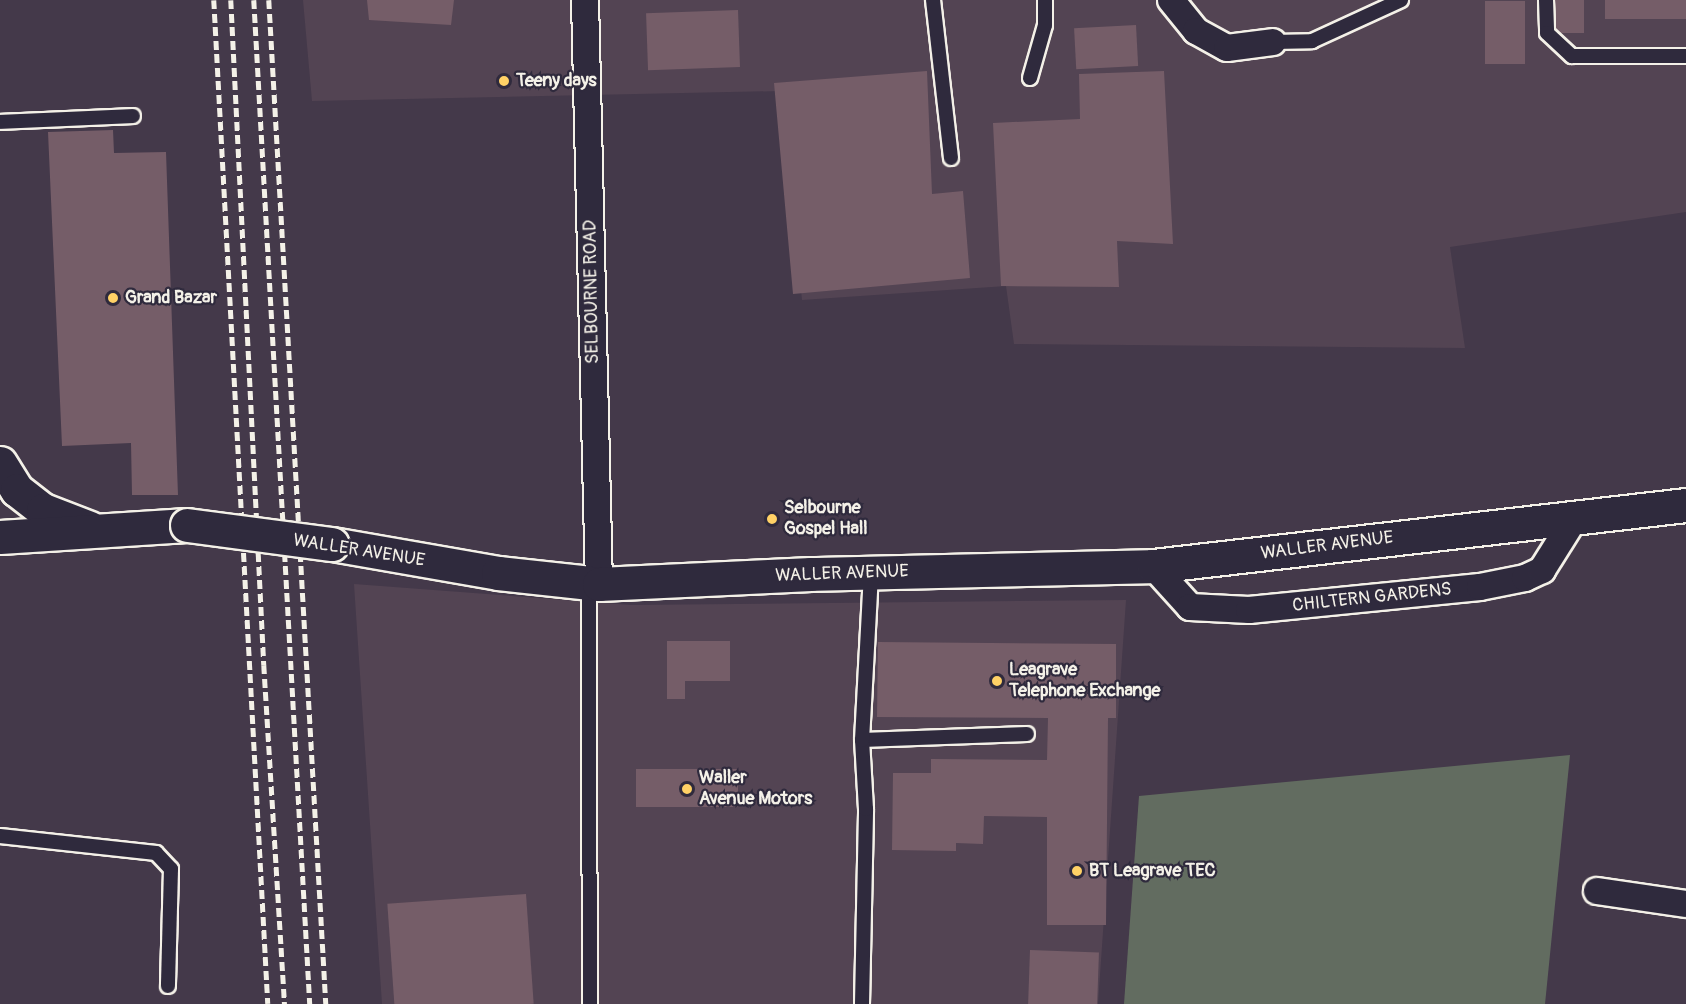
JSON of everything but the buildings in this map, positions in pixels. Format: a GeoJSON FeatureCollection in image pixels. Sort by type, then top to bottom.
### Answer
{"type":"FeatureCollection","features":[{"type":"Feature","properties":{"kind":"main road"},"geometry":{"type":"LineString","coordinates":[[0,463],[17,490],[43,510],[92,529]]}},
{"type":"Feature","properties":{"kind":"main road","name":"WALLER AVENUE"},"geometry":{"type":"LineString","coordinates":[[0,537],[92,529],[186,525],[332,544],[456,567],[594,584],[872,573],[1153,566],[1686,505]]}},
{"type":"Feature","properties":{"kind":"street","name":"SELBOURNE ROAD"},"geometry":{"type":"LineString","coordinates":[[585,0],[594,584]]}},
{"type":"Feature","properties":{"kind":"street"},"geometry":{"type":"LineString","coordinates":[[1171,0],[1196,31],[1227,48],[1273,42]]}},
{"type":"Feature","properties":{"kind":"street","name":"CHILTERN GARDENS"},"geometry":{"type":"LineString","coordinates":[[1153,566],[1190,607],[1249,610],[1480,587],[1526,578],[1542,570],[1576,516]]}},
{"type":"Feature","properties":{"kind":"street"},"geometry":{"type":"LineString","coordinates":[[1597,891],[1686,904]]}},
{"type":"Feature","properties":{"kind":"lane"},"geometry":{"type":"LineString","coordinates":[[933,0],[951,158]]}},
{"type":"Feature","properties":{"kind":"lane"},"geometry":{"type":"LineString","coordinates":[[1030,78],[1045,25],[1045,0]]}},
{"type":"Feature","properties":{"kind":"lane"},"geometry":{"type":"LineString","coordinates":[[1273,42],[1312,41],[1401,0]]}},
{"type":"Feature","properties":{"kind":"lane"},"geometry":{"type":"LineString","coordinates":[[1546,0],[1547,33],[1572,56],[1686,56]]}},
{"type":"Feature","properties":{"kind":"lane"},"geometry":{"type":"LineString","coordinates":[[0,122],[133,116]]}},
{"type":"Feature","properties":{"kind":"lane"},"geometry":{"type":"LineString","coordinates":[[862,1004],[866,809],[862,740],[872,573]]}},
{"type":"Feature","properties":{"kind":"lane"},"geometry":{"type":"LineString","coordinates":[[590,1004],[594,584]]}},
{"type":"Feature","properties":{"kind":"lane"},"geometry":{"type":"LineString","coordinates":[[862,740],[1027,734]]}},
{"type":"Feature","properties":{"kind":"lane"},"geometry":{"type":"LineString","coordinates":[[0,836],[156,853],[171,869],[168,986]]}},
{"type":"Feature","properties":{"kind":"shaded area"},"geometry":{"type":"Polygon","coordinates":[[[303,0],[1686,0],[1686,212],[1450,247],[1465,348],[1014,344],[1006,286],[802,300],[781,91],[312,101],[303,0]]]}},
{"type":"Feature","properties":{"kind":"shaded area"},"geometry":{"type":"Polygon","coordinates":[[[354,584],[631,605],[1126,600],[1098,1004],[382,1004],[354,584]]]}},
{"type":"Feature","properties":{"kind":"green space"},"geometry":{"type":"Polygon","coordinates":[[[1570,755],[1545,1004],[1124,1004],[1139,796],[1570,755]]]}},
{"type":"Feature","properties":{"kind":"railway"},"geometry":{"type":"LineString","coordinates":[[214,0],[268,1004]]}},
{"type":"Feature","properties":{"kind":"railway"},"geometry":{"type":"LineString","coordinates":[[231,0],[264,665],[285,1004]]}},
{"type":"Feature","properties":{"kind":"railway"},"geometry":{"type":"LineString","coordinates":[[254,0],[310,1004]]}},
{"type":"Feature","properties":{"kind":"railway"},"geometry":{"type":"LineString","coordinates":[[269,0],[326,1004]]}},
{"type":"Feature","properties":{"kind":"place","name":"Teeny days"},"geometry":{"type":"Point","coordinates":[504,81]}},
{"type":"Feature","properties":{"kind":"place","name":"Grand Bazar"},"geometry":{"type":"Point","coordinates":[113,298]}},
{"type":"Feature","properties":{"kind":"place","name":"Selbourne Gospel Hall"},"geometry":{"type":"Point","coordinates":[772,519]}},
{"type":"Feature","properties":{"kind":"place","name":"Leagrave Telephone Exchange"},"geometry":{"type":"Point","coordinates":[997,681]}},
{"type":"Feature","properties":{"kind":"place","name":"Waller Avenue Motors"},"geometry":{"type":"Point","coordinates":[687,789]}},
{"type":"Feature","properties":{"kind":"place","name":"BT Leagrave TEC"},"geometry":{"type":"Point","coordinates":[1077,871]}}]}
